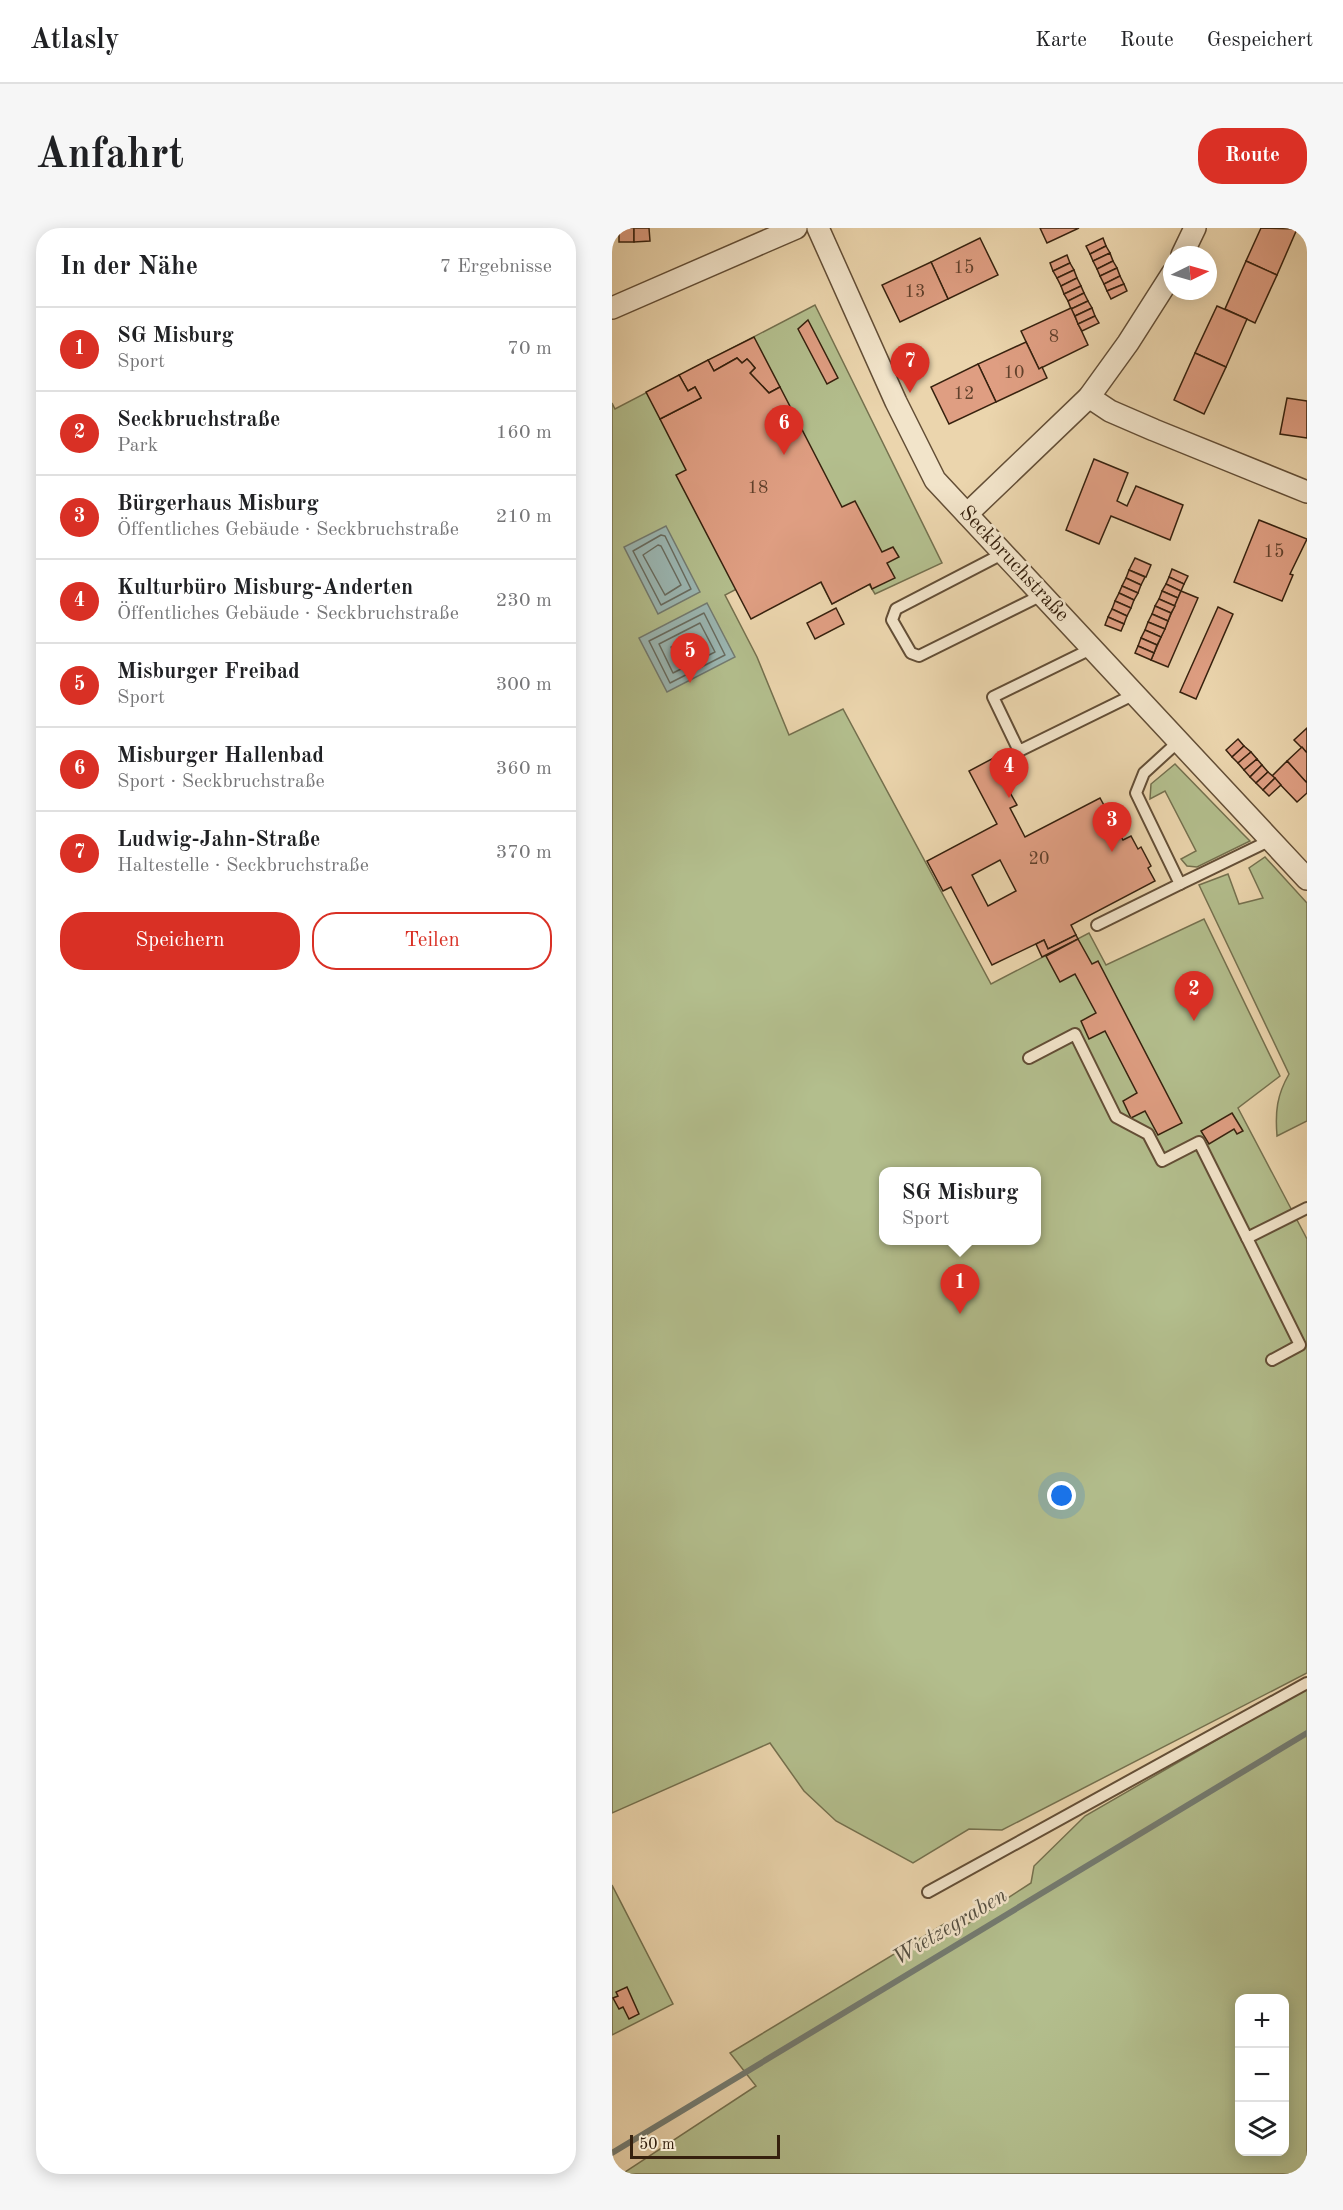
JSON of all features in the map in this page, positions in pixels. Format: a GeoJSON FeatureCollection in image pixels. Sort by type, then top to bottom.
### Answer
{"type":"FeatureCollection","features":[{"type":"Feature","properties":{"kind":"street"},"geometry":{"type":"LineString","coordinates":[[612,308],[796,228]]}},
{"type":"Feature","properties":{"kind":"street","name":"Seckbruchstraße"},"geometry":{"type":"LineString","coordinates":[[818,228],[926,466],[935,480],[1307,879]]}},
{"type":"Feature","properties":{"kind":"street"},"geometry":{"type":"LineString","coordinates":[[1186,246],[1195,228]]}},
{"type":"Feature","properties":{"kind":"street"},"geometry":{"type":"LineString","coordinates":[[967,514],[1089,397],[1128,343],[1163,288]]}},
{"type":"Feature","properties":{"kind":"street"},"geometry":{"type":"LineString","coordinates":[[1089,397],[1110,411],[1307,492]]}},
{"type":"Feature","properties":{"kind":"lane"},"geometry":{"type":"LineString","coordinates":[[1004,553],[896,609],[892,620],[911,653],[919,656],[1042,595]]}},
{"type":"Feature","properties":{"kind":"lane"},"geometry":{"type":"LineString","coordinates":[[1093,648],[993,697],[1019,750],[1135,694]]}},
{"type":"Feature","properties":{"kind":"lane"},"geometry":{"type":"LineString","coordinates":[[1179,741],[1144,773],[1136,793],[1180,884]]}},
{"type":"Feature","properties":{"kind":"lane"},"geometry":{"type":"LineString","coordinates":[[1097,925],[1271,840]]}},
{"type":"Feature","properties":{"kind":"lane"},"geometry":{"type":"LineString","coordinates":[[1029,1058],[1075,1034],[1116,1116],[1148,1134],[1162,1161],[1199,1143],[1300,1345],[1272,1360]]}},
{"type":"Feature","properties":{"kind":"lane"},"geometry":{"type":"LineString","coordinates":[[1247,1238],[1307,1208]]}},
{"type":"Feature","properties":{"kind":"lane"},"geometry":{"type":"LineString","coordinates":[[928,1892],[1307,1683]]}},
{"type":"Feature","properties":{"kind":"green space"},"geometry":{"type":"Polygon","coordinates":[[[815,305],[942,563],[875,594],[869,584],[832,604],[812,565],[809,551],[725,595],[757,657],[789,735],[843,709],[991,984],[1089,933],[1106,965],[1204,919],[1280,1076],[1238,1108],[1307,1239],[1307,1673],[1002,1830],[969,1829],[913,1863],[836,1821],[804,1791],[770,1743],[612,1813],[612,403],[615,409],[815,305]]]}},
{"type":"Feature","properties":{"kind":"green space"},"geometry":{"type":"Polygon","coordinates":[[[1175,764],[1250,841],[1197,867],[1187,866],[1181,859],[1196,851],[1165,791],[1150,799],[1151,784],[1175,764]]]}},
{"type":"Feature","properties":{"kind":"green space"},"geometry":{"type":"Polygon","coordinates":[[[1265,857],[1307,903],[1307,1121],[1277,1136],[1278,1104],[1289,1074],[1199,885],[1228,874],[1239,904],[1263,898],[1249,868],[1265,857]]]}},
{"type":"Feature","properties":{"kind":"green space"},"geometry":{"type":"Polygon","coordinates":[[[1307,1688],[1307,2174],[622,2174],[756,2086],[730,2053],[944,1924],[960,1929],[1031,1883],[1034,1866],[1085,1816],[1307,1688]]]}},
{"type":"Feature","properties":{"kind":"green space"},"geometry":{"type":"Polygon","coordinates":[[[612,1885],[673,2004],[612,2035],[612,1885]]]}},
{"type":"Feature","properties":{"kind":"water"},"geometry":{"type":"Polygon","coordinates":[[[666,526],[700,592],[658,614],[624,547],[666,526]]]}},
{"type":"Feature","properties":{"kind":"water"},"geometry":{"type":"Polygon","coordinates":[[[707,603],[735,657],[667,692],[639,638],[707,603]]]}},
{"type":"Feature","properties":{"kind":"building"},"geometry":{"type":"Polygon","coordinates":[[[619,228],[634,228],[634,242],[619,242],[619,228]]]}},
{"type":"Feature","properties":{"kind":"building"},"geometry":{"type":"Polygon","coordinates":[[[634,228],[649,228],[650,241],[634,242],[634,228]]]}},
{"type":"Feature","properties":{"kind":"building"},"geometry":{"type":"Polygon","coordinates":[[[1040,228],[1079,228],[1047,243],[1040,228]]]}},
{"type":"Feature","properties":{"kind":"building"},"geometry":{"type":"Polygon","coordinates":[[[1261,228],[1297,229],[1277,275],[1246,261],[1261,228]]]}},
{"type":"Feature","properties":{"kind":"building"},"geometry":{"type":"Polygon","coordinates":[[[980,238],[998,275],[948,299],[931,262],[980,238]]]}},
{"type":"Feature","properties":{"kind":"building"},"geometry":{"type":"Polygon","coordinates":[[[1103,238],[1106,246],[1090,254],[1086,246],[1103,238]]]}},
{"type":"Feature","properties":{"kind":"building"},"geometry":{"type":"Polygon","coordinates":[[[1106,246],[1110,253],[1093,261],[1090,254],[1106,246]]]}},
{"type":"Feature","properties":{"kind":"building"},"geometry":{"type":"Polygon","coordinates":[[[1110,253],[1113,261],[1097,269],[1093,261],[1110,253]]]}},
{"type":"Feature","properties":{"kind":"building"},"geometry":{"type":"Polygon","coordinates":[[[1067,255],[1070,263],[1053,271],[1050,263],[1067,255]]]}},
{"type":"Feature","properties":{"kind":"building"},"geometry":{"type":"Polygon","coordinates":[[[1113,261],[1117,268],[1100,276],[1097,269],[1113,261]]]}},
{"type":"Feature","properties":{"kind":"building"},"geometry":{"type":"Polygon","coordinates":[[[1246,261],[1277,275],[1255,323],[1225,309],[1246,261]]]}},
{"type":"Feature","properties":{"kind":"building"},"geometry":{"type":"Polygon","coordinates":[[[931,262],[948,299],[900,322],[882,285],[931,262]]]}},
{"type":"Feature","properties":{"kind":"building"},"geometry":{"type":"Polygon","coordinates":[[[1070,263],[1074,270],[1057,278],[1053,271],[1070,263]]]}},
{"type":"Feature","properties":{"kind":"building"},"geometry":{"type":"Polygon","coordinates":[[[1117,268],[1120,276],[1104,284],[1100,276],[1117,268]]]}},
{"type":"Feature","properties":{"kind":"building"},"geometry":{"type":"Polygon","coordinates":[[[1074,270],[1077,278],[1061,286],[1057,278],[1074,270]]]}},
{"type":"Feature","properties":{"kind":"building"},"geometry":{"type":"Polygon","coordinates":[[[1120,276],[1124,284],[1107,291],[1104,284],[1120,276]]]}},
{"type":"Feature","properties":{"kind":"building"},"geometry":{"type":"Polygon","coordinates":[[[1077,278],[1081,286],[1064,294],[1061,286],[1077,278]]]}},
{"type":"Feature","properties":{"kind":"building"},"geometry":{"type":"Polygon","coordinates":[[[1124,284],[1127,291],[1111,299],[1107,291],[1124,284]]]}},
{"type":"Feature","properties":{"kind":"building"},"geometry":{"type":"Polygon","coordinates":[[[1081,286],[1084,293],[1068,301],[1064,294],[1081,286]]]}},
{"type":"Feature","properties":{"kind":"building"},"geometry":{"type":"Polygon","coordinates":[[[1084,293],[1088,301],[1071,309],[1068,301],[1084,293]]]}},
{"type":"Feature","properties":{"kind":"building"},"geometry":{"type":"Polygon","coordinates":[[[1088,301],[1092,308],[1075,316],[1071,309],[1088,301]]]}},
{"type":"Feature","properties":{"kind":"building"},"geometry":{"type":"Polygon","coordinates":[[[1217,306],[1247,319],[1226,367],[1195,353],[1217,306]]]}},
{"type":"Feature","properties":{"kind":"building"},"geometry":{"type":"Polygon","coordinates":[[[1071,308],[1088,345],[1039,369],[1021,331],[1071,308]]]}},
{"type":"Feature","properties":{"kind":"building"},"geometry":{"type":"Polygon","coordinates":[[[1092,308],[1095,316],[1078,324],[1075,316],[1092,308]]]}},
{"type":"Feature","properties":{"kind":"building"},"geometry":{"type":"Polygon","coordinates":[[[1095,316],[1099,323],[1082,331],[1078,324],[1095,316]]]}},
{"type":"Feature","properties":{"kind":"building"},"geometry":{"type":"Polygon","coordinates":[[[808,320],[838,378],[827,384],[798,329],[808,320]]]}},
{"type":"Feature","properties":{"kind":"building"},"geometry":{"type":"Polygon","coordinates":[[[754,337],[780,387],[769,393],[750,373],[755,368],[747,359],[742,363],[737,358],[714,371],[708,360],[754,337]]]}},
{"type":"Feature","properties":{"kind":"building"},"geometry":{"type":"Polygon","coordinates":[[[1026,342],[1039,369],[1042,367],[1047,378],[996,402],[978,364],[1026,342]]]}},
{"type":"Feature","properties":{"kind":"building"},"geometry":{"type":"Polygon","coordinates":[[[1195,353],[1226,367],[1204,414],[1174,400],[1195,353]]]}},
{"type":"Feature","properties":{"kind":"building"},"geometry":{"type":"Polygon","coordinates":[[[737,358],[742,363],[747,359],[751,363],[755,368],[750,373],[769,393],[780,387],[842,507],[855,501],[882,552],[893,547],[899,557],[887,563],[895,578],[872,589],[870,584],[832,604],[821,582],[751,619],[676,475],[686,470],[660,419],[701,398],[695,387],[688,391],[679,375],[708,360],[714,371],[737,358]]]}},
{"type":"Feature","properties":{"kind":"building"},"geometry":{"type":"Polygon","coordinates":[[[978,364],[996,402],[949,424],[931,387],[978,364]]]}},
{"type":"Feature","properties":{"kind":"building"},"geometry":{"type":"Polygon","coordinates":[[[679,375],[688,391],[695,387],[701,398],[660,419],[646,392],[679,375]]]}},
{"type":"Feature","properties":{"kind":"building"},"geometry":{"type":"Polygon","coordinates":[[[1287,398],[1307,401],[1307,438],[1280,434],[1287,398]]]}},
{"type":"Feature","properties":{"kind":"building"},"geometry":{"type":"Polygon","coordinates":[[[1094,459],[1128,473],[1117,501],[1127,506],[1136,486],[1183,505],[1170,540],[1111,516],[1099,544],[1066,530],[1094,459]]]}},
{"type":"Feature","properties":{"kind":"building"},"geometry":{"type":"Polygon","coordinates":[[[1259,520],[1307,539],[1290,574],[1293,575],[1282,601],[1234,582],[1259,520]]]}},
{"type":"Feature","properties":{"kind":"building"},"geometry":{"type":"Polygon","coordinates":[[[1135,558],[1151,565],[1146,577],[1129,570],[1135,558]]]}},
{"type":"Feature","properties":{"kind":"building"},"geometry":{"type":"Polygon","coordinates":[[[1172,569],[1188,576],[1184,584],[1169,577],[1172,569]]]}},
{"type":"Feature","properties":{"kind":"building"},"geometry":{"type":"Polygon","coordinates":[[[1129,570],[1145,577],[1141,585],[1126,578],[1129,570]]]}},
{"type":"Feature","properties":{"kind":"building"},"geometry":{"type":"Polygon","coordinates":[[[1169,577],[1184,584],[1181,591],[1166,584],[1169,577]]]}},
{"type":"Feature","properties":{"kind":"building"},"geometry":{"type":"Polygon","coordinates":[[[1126,578],[1141,585],[1138,593],[1122,586],[1126,578]]]}},
{"type":"Feature","properties":{"kind":"building"},"geometry":{"type":"Polygon","coordinates":[[[1166,584],[1181,591],[1178,598],[1162,591],[1166,584]]]}},
{"type":"Feature","properties":{"kind":"building"},"geometry":{"type":"Polygon","coordinates":[[[1122,586],[1138,593],[1134,600],[1119,593],[1122,586]]]}},
{"type":"Feature","properties":{"kind":"building"},"geometry":{"type":"Polygon","coordinates":[[[1162,591],[1178,598],[1175,606],[1159,599],[1162,591]]]}},
{"type":"Feature","properties":{"kind":"building"},"geometry":{"type":"Polygon","coordinates":[[[1181,591],[1198,598],[1168,667],[1151,660],[1181,591]]]}},
{"type":"Feature","properties":{"kind":"building"},"geometry":{"type":"Polygon","coordinates":[[[1119,593],[1134,600],[1131,608],[1115,601],[1119,593]]]}},
{"type":"Feature","properties":{"kind":"building"},"geometry":{"type":"Polygon","coordinates":[[[1159,599],[1175,606],[1171,613],[1155,606],[1159,599]]]}},
{"type":"Feature","properties":{"kind":"building"},"geometry":{"type":"Polygon","coordinates":[[[1115,601],[1131,608],[1127,616],[1112,609],[1115,601]]]}},
{"type":"Feature","properties":{"kind":"building"},"geometry":{"type":"Polygon","coordinates":[[[1155,606],[1171,613],[1168,621],[1152,614],[1155,606]]]}},
{"type":"Feature","properties":{"kind":"building"},"geometry":{"type":"Polygon","coordinates":[[[1218,607],[1233,614],[1196,699],[1180,692],[1218,607]]]}},
{"type":"Feature","properties":{"kind":"building"},"geometry":{"type":"Polygon","coordinates":[[[836,608],[844,624],[815,639],[807,623],[836,608]]]}},
{"type":"Feature","properties":{"kind":"building"},"geometry":{"type":"Polygon","coordinates":[[[1112,609],[1127,616],[1124,624],[1108,617],[1112,609]]]}},
{"type":"Feature","properties":{"kind":"building"},"geometry":{"type":"Polygon","coordinates":[[[1152,614],[1168,621],[1165,629],[1148,622],[1152,614]]]}},
{"type":"Feature","properties":{"kind":"building"},"geometry":{"type":"Polygon","coordinates":[[[1108,617],[1124,624],[1121,631],[1105,625],[1108,617]]]}},
{"type":"Feature","properties":{"kind":"building"},"geometry":{"type":"Polygon","coordinates":[[[1148,622],[1165,629],[1161,637],[1145,630],[1148,622]]]}},
{"type":"Feature","properties":{"kind":"building"},"geometry":{"type":"Polygon","coordinates":[[[1145,630],[1161,637],[1157,645],[1141,638],[1145,630]]]}},
{"type":"Feature","properties":{"kind":"building"},"geometry":{"type":"Polygon","coordinates":[[[1141,638],[1157,645],[1154,653],[1138,646],[1141,638]]]}},
{"type":"Feature","properties":{"kind":"building"},"geometry":{"type":"Polygon","coordinates":[[[1138,646],[1154,653],[1151,660],[1135,653],[1138,646]]]}},
{"type":"Feature","properties":{"kind":"building"},"geometry":{"type":"Polygon","coordinates":[[[1307,728],[1307,753],[1294,740],[1307,728]]]}},
{"type":"Feature","properties":{"kind":"building"},"geometry":{"type":"Polygon","coordinates":[[[1238,739],[1244,746],[1232,757],[1226,750],[1238,739]]]}},
{"type":"Feature","properties":{"kind":"building"},"geometry":{"type":"Polygon","coordinates":[[[1244,746],[1251,752],[1238,763],[1232,757],[1244,746]]]}},
{"type":"Feature","properties":{"kind":"building"},"geometry":{"type":"Polygon","coordinates":[[[1302,747],[1307,753],[1307,783],[1287,761],[1302,747]]]}},
{"type":"Feature","properties":{"kind":"building"},"geometry":{"type":"Polygon","coordinates":[[[1005,752],[1018,776],[1014,778],[1017,784],[1008,789],[1017,805],[1010,808],[1025,837],[1100,798],[1123,840],[1131,836],[1138,849],[1141,847],[1151,866],[1148,868],[1155,881],[1071,925],[1076,935],[1048,949],[1044,940],[992,965],[951,887],[943,891],[927,861],[997,824],[969,771],[1005,752]],[[1000,860],[972,875],[988,906],[1016,891],[1000,860]]]}},
{"type":"Feature","properties":{"kind":"building"},"geometry":{"type":"Polygon","coordinates":[[[1251,752],[1257,759],[1244,770],[1238,763],[1251,752]]]}},
{"type":"Feature","properties":{"kind":"building"},"geometry":{"type":"Polygon","coordinates":[[[1257,759],[1262,765],[1250,777],[1244,770],[1257,759]]]}},
{"type":"Feature","properties":{"kind":"building"},"geometry":{"type":"Polygon","coordinates":[[[1287,761],[1307,783],[1307,793],[1297,802],[1272,776],[1287,761]]]}},
{"type":"Feature","properties":{"kind":"building"},"geometry":{"type":"Polygon","coordinates":[[[1262,765],[1268,772],[1256,783],[1250,777],[1262,765]]]}},
{"type":"Feature","properties":{"kind":"building"},"geometry":{"type":"Polygon","coordinates":[[[1268,772],[1275,778],[1263,790],[1256,783],[1268,772]]]}},
{"type":"Feature","properties":{"kind":"building"},"geometry":{"type":"Polygon","coordinates":[[[1275,778],[1281,785],[1269,796],[1263,790],[1275,778]]]}},
{"type":"Feature","properties":{"kind":"building"},"geometry":{"type":"Polygon","coordinates":[[[1076,935],[1078,939],[1042,957],[1036,944],[1044,940],[1048,949],[1076,935]]]}},
{"type":"Feature","properties":{"kind":"building"},"geometry":{"type":"Polygon","coordinates":[[[1078,939],[1092,964],[1098,961],[1182,1123],[1158,1135],[1145,1111],[1131,1118],[1123,1101],[1137,1093],[1105,1031],[1089,1039],[1081,1021],[1096,1013],[1075,974],[1060,982],[1046,956],[1078,939]]]}},
{"type":"Feature","properties":{"kind":"building"},"geometry":{"type":"Polygon","coordinates":[[[1232,1113],[1243,1131],[1237,1134],[1234,1129],[1209,1144],[1201,1131],[1232,1113]]]}},
{"type":"Feature","properties":{"kind":"building"},"geometry":{"type":"Polygon","coordinates":[[[627,1987],[639,2014],[629,2019],[623,2007],[619,2009],[613,1998],[618,1996],[616,1992],[627,1987]]]}},
{"type":"Feature","properties":{"kind":"waterway","name":"Wietzegraben"},"geometry":{"type":"LineString","coordinates":[[612,2153],[1307,1733]]}},
{"type":"Feature","properties":{"kind":"place","name":"Ludwig-Jahn-Straße"},"geometry":{"type":"Point","coordinates":[910,393]}},
{"type":"Feature","properties":{"kind":"place","name":"Misburger Hallenbad"},"geometry":{"type":"Point","coordinates":[784,455]}},
{"type":"Feature","properties":{"kind":"place","name":"Misburger Freibad"},"geometry":{"type":"Point","coordinates":[690,683]}},
{"type":"Feature","properties":{"kind":"place","name":"Kulturbüro Misburg-Anderten"},"geometry":{"type":"Point","coordinates":[1009,798]}},
{"type":"Feature","properties":{"kind":"place","name":"Bürgerhaus Misburg"},"geometry":{"type":"Point","coordinates":[1112,852]}},
{"type":"Feature","properties":{"kind":"place","name":"Seckbruchstraße"},"geometry":{"type":"Point","coordinates":[1194,1021]}},
{"type":"Feature","properties":{"kind":"place","name":"SG Misburg"},"geometry":{"type":"Point","coordinates":[960,1314]}}]}
